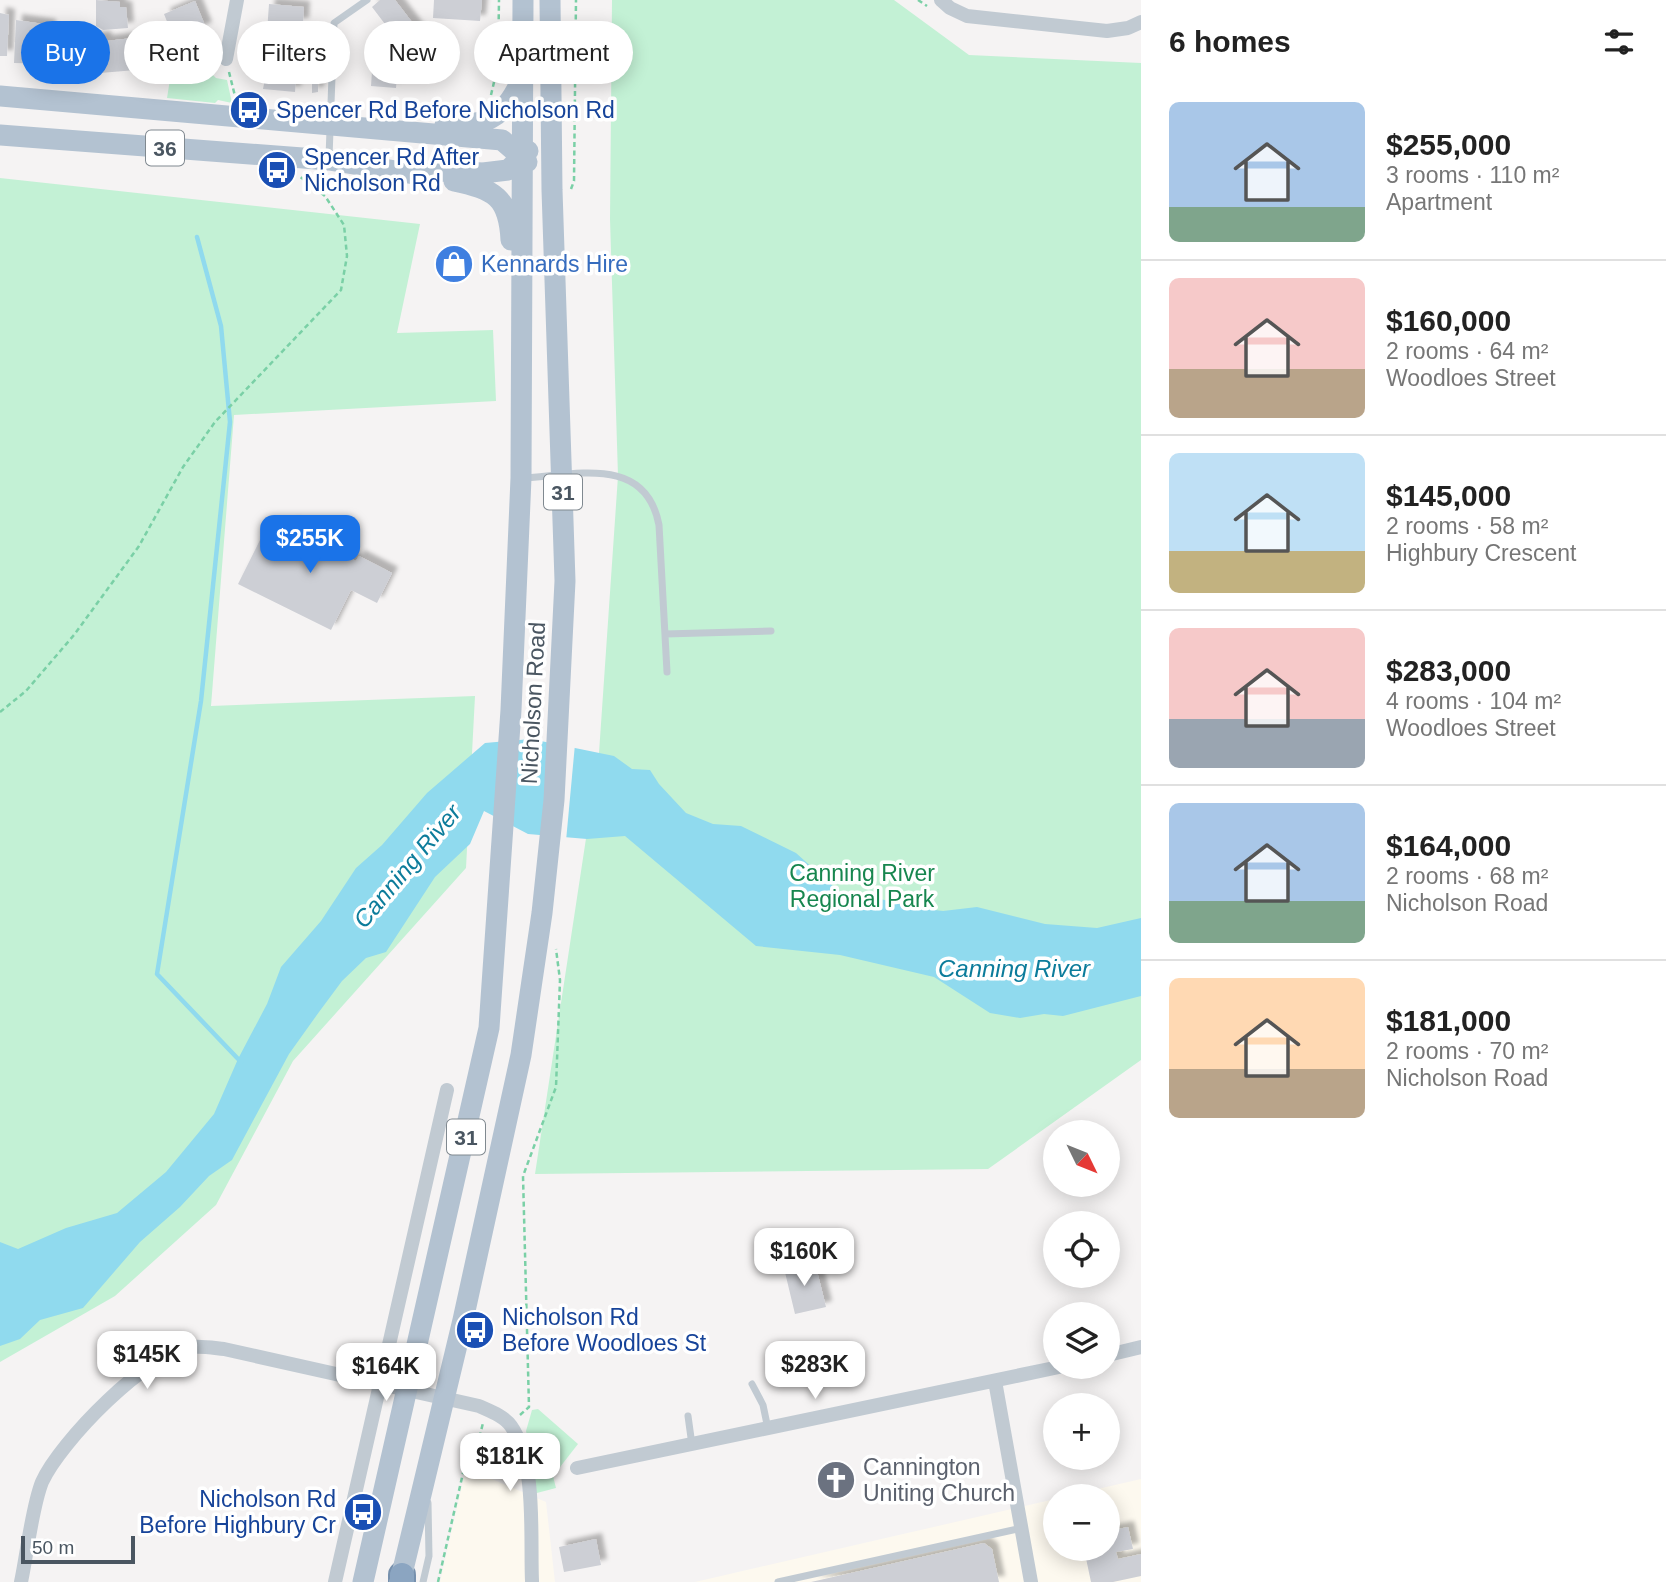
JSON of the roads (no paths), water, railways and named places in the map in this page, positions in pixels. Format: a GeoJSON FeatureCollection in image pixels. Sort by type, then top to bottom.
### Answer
{"type":"FeatureCollection","features":[{"type":"Feature","properties":{"kind":"main road","name":"Nicholson Road"},"geometry":{"type":"LineString","coordinates":[[523,0],[523,21]]}},
{"type":"Feature","properties":{"kind":"main road","name":"Nicholson Road"},"geometry":{"type":"LineString","coordinates":[[407,1580],[427,1474],[521,1055],[542,913],[554,800],[565,581],[552,190],[551,0]]}},
{"type":"Feature","properties":{"kind":"main road","name":"36"},"geometry":{"type":"LineString","coordinates":[[331,125],[479,122],[492,119],[510,104],[520,84]]}},
{"type":"Feature","properties":{"kind":"main road","name":"Nicholson Road"},"geometry":{"type":"LineString","coordinates":[[363,1582],[489,1028],[511,710],[521,478],[523,84]]}},
{"type":"Feature","properties":{"kind":"main road","name":"36"},"geometry":{"type":"LineString","coordinates":[[0,96],[502,141],[541,173],[552,190]]}},
{"type":"Feature","properties":{"kind":"main road","name":"36"},"geometry":{"type":"LineString","coordinates":[[0,135],[329,160],[419,174],[508,170],[551,132]]}},
{"type":"Feature","properties":{"kind":"main road"},"geometry":{"type":"LineString","coordinates":[[419,174],[477,186],[498,197],[508,213],[511,269],[522,296]]}},
{"type":"Feature","properties":{"kind":"street"},"geometry":{"type":"LineString","coordinates":[[226,59],[237,0]]}},
{"type":"Feature","properties":{"kind":"street"},"geometry":{"type":"LineString","coordinates":[[941,0],[950,8],[980,17],[1107,31],[1128,28],[1141,22]]}},
{"type":"Feature","properties":{"kind":"street"},"geometry":{"type":"LineString","coordinates":[[335,1582],[447,1090]]}},
{"type":"Feature","properties":{"kind":"street"},"geometry":{"type":"LineString","coordinates":[[21,1582],[42,1482],[67,1443],[103,1405],[166,1356],[191,1347],[224,1349],[486,1409],[510,1425],[526,1456],[532,1582]]}},
{"type":"Feature","properties":{"kind":"street"},"geometry":{"type":"LineString","coordinates":[[1120,1352],[1141,1347]]}},
{"type":"Feature","properties":{"kind":"street"},"geometry":{"type":"LineString","coordinates":[[577,1468],[1043,1371]]}},
{"type":"Feature","properties":{"kind":"street"},"geometry":{"type":"LineString","coordinates":[[996,1381],[1031,1582]]}},
{"type":"Feature","properties":{"kind":"lane"},"geometry":{"type":"LineString","coordinates":[[329,160],[334,23],[368,0]]}},
{"type":"Feature","properties":{"kind":"lane"},"geometry":{"type":"LineString","coordinates":[[521,478],[563,475],[618,476],[635,482],[648,492],[656,507],[659,525],[667,672]]}},
{"type":"Feature","properties":{"kind":"lane"},"geometry":{"type":"LineString","coordinates":[[665,634],[771,631]]}},
{"type":"Feature","properties":{"kind":"lane"},"geometry":{"type":"LineString","coordinates":[[752,1384],[765,1412],[768,1429]]}},
{"type":"Feature","properties":{"kind":"lane"},"geometry":{"type":"LineString","coordinates":[[688,1416],[692,1445]]}},
{"type":"Feature","properties":{"kind":"lane"},"geometry":{"type":"LineString","coordinates":[[778,1582],[1021,1528]]}},
{"type":"Feature","properties":{"kind":"water","name":"Canning River"},"geometry":{"type":"Polygon","coordinates":[[[531,739],[614,756],[632,769],[650,770],[686,813],[713,824],[741,826],[796,853],[844,896],[877,898],[911,907],[943,911],[977,907],[1045,924],[1097,928],[1141,918],[1141,996],[1063,1016],[1044,1014],[1020,1018],[990,1013],[934,977],[840,955],[756,946],[625,836],[587,839],[528,834],[484,811],[470,844],[435,877],[386,952],[366,958],[342,981],[319,1012],[289,1054],[232,1160],[209,1176],[180,1207],[140,1242],[83,1308],[40,1320],[20,1339],[0,1346],[0,1242],[18,1249],[66,1228],[117,1213],[166,1172],[214,1114],[238,1059],[267,1004],[281,967],[321,921],[356,868],[382,845],[427,793],[485,743],[531,739]]]}},
{"type":"Feature","properties":{"kind":"waterway"},"geometry":{"type":"LineString","coordinates":[[197,237],[221,326],[230,422],[201,701],[157,974],[241,1062]]}},
{"type":"Feature","properties":{"kind":"place","name":"Spencer Rd Before Nicholson Rd"},"geometry":{"type":"Point","coordinates":[249,110]}},
{"type":"Feature","properties":{"kind":"place","name":"Spencer Rd After Nicholson Rd"},"geometry":{"type":"Point","coordinates":[277,170]}},
{"type":"Feature","properties":{"kind":"place","name":"Kennards Hire"},"geometry":{"type":"Point","coordinates":[454,264]}},
{"type":"Feature","properties":{"kind":"place","name":"Nicholson Rd Before Woodloes St"},"geometry":{"type":"Point","coordinates":[475,1330]}},
{"type":"Feature","properties":{"kind":"place","name":"Cannington Uniting Church"},"geometry":{"type":"Point","coordinates":[836,1480]}},
{"type":"Feature","properties":{"kind":"place","name":"Nicholson Rd Before Highbury Cr"},"geometry":{"type":"Point","coordinates":[363,1512]}},
{"type":"Feature","properties":{"kind":"park label","name":"Canning River Regional Park"},"geometry":{"type":"Point","coordinates":[862,886]}}]}
